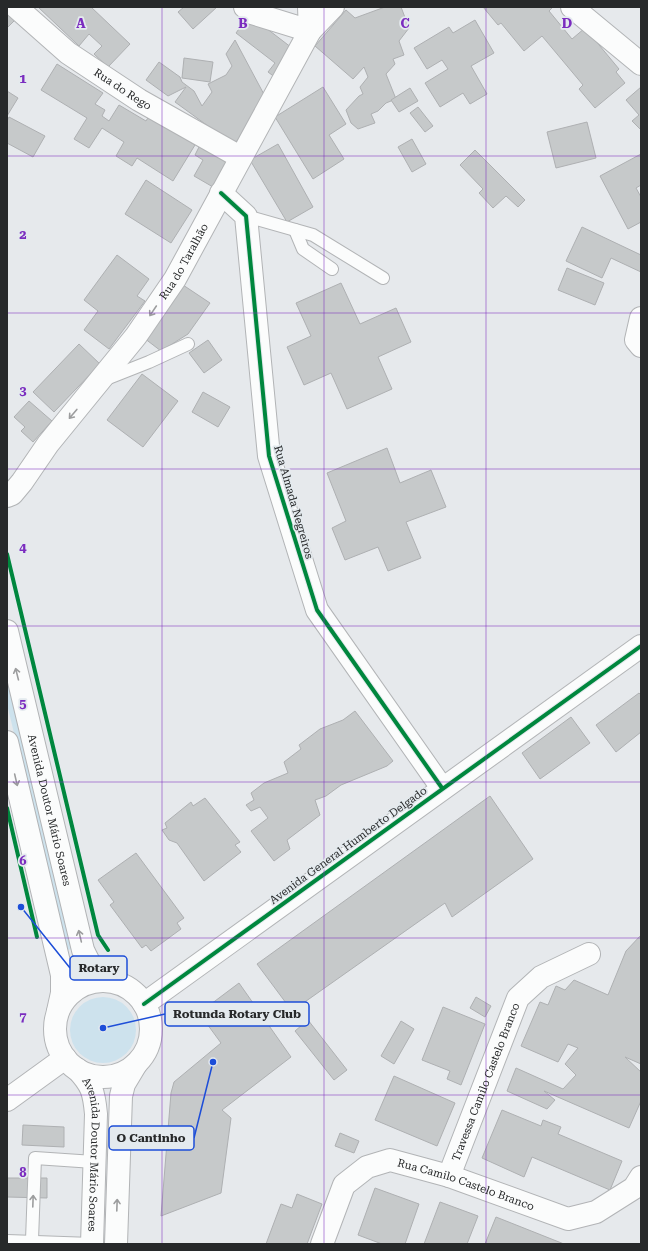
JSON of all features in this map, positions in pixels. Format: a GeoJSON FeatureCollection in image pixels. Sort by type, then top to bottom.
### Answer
{"type":"FeatureCollection","features":[{"type":"Feature","properties":{"kind":"street","name":"Rua do Rego"},"geometry":{"type":"LineString","coordinates":[[16,7],[74,57],[139,100],[240,157]]}},
{"type":"Feature","properties":{"kind":"street"},"geometry":{"type":"LineString","coordinates":[[245,7],[252,13],[310,31],[309,7]]}},
{"type":"Feature","properties":{"kind":"street","name":"Rua do Taralhão"},"geometry":{"type":"LineString","coordinates":[[7,496],[12,494],[22,482],[48,444],[101,381],[136,336],[175,279],[240,157],[310,31],[333,7]]}},
{"type":"Feature","properties":{"kind":"street"},"geometry":{"type":"LineString","coordinates":[[572,7],[641,64]]}},
{"type":"Feature","properties":{"kind":"street"},"geometry":{"type":"LineString","coordinates":[[221,192],[246,216]]}},
{"type":"Feature","properties":{"kind":"street","name":"Rua Almada Negreiros"},"geometry":{"type":"LineString","coordinates":[[246,216],[269,456],[317,610],[442,788]]}},
{"type":"Feature","properties":{"kind":"street"},"geometry":{"type":"LineString","coordinates":[[641,318],[636,340],[641,346]]}},
{"type":"Feature","properties":{"kind":"street","name":"Avenida Doutor Mário Soares"},"geometry":{"type":"LineString","coordinates":[[7,631],[83,950],[92,969],[105,981]]}},
{"type":"Feature","properties":{"kind":"street","name":"Avenida General Humberto Delgado"},"geometry":{"type":"LineString","coordinates":[[144,1004],[442,788],[639,651]]}},
{"type":"Feature","properties":{"kind":"street"},"geometry":{"type":"LineString","coordinates":[[7,742],[62,975],[62,993],[55,1029],[58,1044],[71,1064],[91,1076],[106,1078],[123,1074],[136,1064]]}},
{"type":"Feature","properties":{"kind":"street","name":"Travessa Camilo Castelo Branco"},"geometry":{"type":"LineString","coordinates":[[449,1176],[518,998],[541,977],[589,954]]}},
{"type":"Feature","properties":{"kind":"street"},"geometry":{"type":"LineString","coordinates":[[57,1014],[65,1000],[76,989],[90,983],[105,981],[120,985],[133,992],[144,1004],[150,1020],[151,1036],[146,1051],[124,1084],[121,1096],[116,1244]]}},
{"type":"Feature","properties":{"kind":"street"},"geometry":{"type":"LineString","coordinates":[[7,1100],[71,1064]]}},
{"type":"Feature","properties":{"kind":"street","name":"Avenida Doutor Mário Soares"},"geometry":{"type":"LineString","coordinates":[[71,1064],[90,1083],[94,1096],[96,1114],[92,1244]]}},
{"type":"Feature","properties":{"kind":"street","name":"Rua Camilo Castelo Branco"},"geometry":{"type":"LineString","coordinates":[[322,1244],[344,1185],[367,1167],[390,1160],[449,1176],[568,1219],[596,1212],[634,1188],[641,1177]]}},
{"type":"Feature","properties":{"kind":"lane"},"geometry":{"type":"LineString","coordinates":[[246,216],[313,235],[382,278]]}},
{"type":"Feature","properties":{"kind":"lane"},"geometry":{"type":"LineString","coordinates":[[295,230],[303,248],[332,269]]}},
{"type":"Feature","properties":{"kind":"lane"},"geometry":{"type":"LineString","coordinates":[[101,381],[149,362],[188,344]]}},
{"type":"Feature","properties":{"kind":"lane"},"geometry":{"type":"LineString","coordinates":[[32,1240],[35,1158],[94,1162]]}},
{"type":"Feature","properties":{"kind":"lane"},"geometry":{"type":"LineString","coordinates":[[7,1241],[32,1240],[92,1244]]}},
{"type":"Feature","properties":{"kind":"shaded area"},"geometry":{"type":"Polygon","coordinates":[[[7,674],[73,949],[66,950],[7,704],[7,674]]]}},
{"type":"Feature","properties":{"kind":"shaded area"},"geometry":{"type":"Polygon","coordinates":[[[103,997],[116,1000],[126,1007],[133,1017],[136,1030],[133,1043],[126,1053],[116,1060],[103,1063],[90,1060],[80,1053],[73,1043],[70,1030],[73,1017],[80,1007],[90,1000],[103,997]]]}},
{"type":"Feature","properties":{"kind":"building"},"geometry":{"type":"Polygon","coordinates":[[[38,7],[91,7],[130,44],[108,67],[94,54],[102,46],[89,34],[79,46],[38,7]]]}},
{"type":"Feature","properties":{"kind":"building"},"geometry":{"type":"Polygon","coordinates":[[[184,7],[217,7],[193,29],[178,12],[184,7]]]}},
{"type":"Feature","properties":{"kind":"building"},"geometry":{"type":"Polygon","coordinates":[[[385,7],[401,7],[409,28],[399,41],[404,55],[393,59],[395,64],[386,74],[396,99],[386,103],[378,111],[371,114],[375,123],[358,129],[351,123],[346,110],[359,96],[363,94],[360,87],[368,77],[364,67],[353,79],[315,46],[346,10],[355,18],[385,7]]]}},
{"type":"Feature","properties":{"kind":"building"},"geometry":{"type":"Polygon","coordinates":[[[483,7],[553,7],[549,11],[572,39],[585,28],[619,69],[616,72],[625,83],[595,108],[579,89],[583,85],[542,36],[524,51],[501,23],[498,25],[483,7]]]}},
{"type":"Feature","properties":{"kind":"building"},"geometry":{"type":"Polygon","coordinates":[[[7,11],[16,19],[7,28],[7,11]]]}},
{"type":"Feature","properties":{"kind":"building"},"geometry":{"type":"Polygon","coordinates":[[[249,15],[296,51],[276,78],[268,72],[275,63],[236,33],[249,15]]]}},
{"type":"Feature","properties":{"kind":"building"},"geometry":{"type":"Polygon","coordinates":[[[475,20],[494,53],[471,66],[487,94],[470,104],[463,93],[440,107],[425,83],[448,69],[442,60],[427,69],[414,48],[449,27],[453,33],[475,20]]]}},
{"type":"Feature","properties":{"kind":"building"},"geometry":{"type":"Polygon","coordinates":[[[235,40],[267,100],[234,145],[175,102],[186,87],[168,96],[146,80],[159,62],[180,77],[182,82],[194,91],[202,106],[212,92],[208,84],[226,75],[232,66],[226,54],[235,40]]]}},
{"type":"Feature","properties":{"kind":"building"},"geometry":{"type":"Polygon","coordinates":[[[184,58],[213,62],[210,82],[182,78],[184,58]]]}},
{"type":"Feature","properties":{"kind":"building"},"geometry":{"type":"Polygon","coordinates":[[[57,64],[103,93],[95,104],[105,110],[102,116],[109,121],[119,105],[146,121],[149,116],[195,145],[173,181],[137,158],[132,166],[116,156],[124,142],[102,128],[89,148],[74,139],[87,118],[41,90],[57,64]]]}},
{"type":"Feature","properties":{"kind":"building"},"geometry":{"type":"Polygon","coordinates":[[[323,87],[346,124],[329,135],[344,159],[313,179],[275,117],[323,87]]]}},
{"type":"Feature","properties":{"kind":"building"},"geometry":{"type":"Polygon","coordinates":[[[641,87],[641,130],[632,121],[639,115],[626,100],[641,87]]]}},
{"type":"Feature","properties":{"kind":"building"},"geometry":{"type":"Polygon","coordinates":[[[410,88],[418,101],[399,112],[391,100],[410,88]]]}},
{"type":"Feature","properties":{"kind":"building"},"geometry":{"type":"Polygon","coordinates":[[[7,91],[18,98],[7,116],[7,91]]]}},
{"type":"Feature","properties":{"kind":"building"},"geometry":{"type":"Polygon","coordinates":[[[418,107],[433,126],[425,132],[410,113],[418,107]]]}},
{"type":"Feature","properties":{"kind":"building"},"geometry":{"type":"Polygon","coordinates":[[[9,117],[45,136],[33,157],[7,143],[7,121],[9,117]]]}},
{"type":"Feature","properties":{"kind":"building"},"geometry":{"type":"Polygon","coordinates":[[[587,122],[596,158],[556,168],[547,132],[587,122]]]}},
{"type":"Feature","properties":{"kind":"building"},"geometry":{"type":"Polygon","coordinates":[[[412,139],[426,164],[412,172],[398,147],[412,139]]]}},
{"type":"Feature","properties":{"kind":"building"},"geometry":{"type":"Polygon","coordinates":[[[201,143],[229,158],[213,187],[194,176],[203,160],[195,155],[201,143]]]}},
{"type":"Feature","properties":{"kind":"building"},"geometry":{"type":"Polygon","coordinates":[[[278,144],[313,207],[287,222],[250,160],[278,144]]]}},
{"type":"Feature","properties":{"kind":"building"},"geometry":{"type":"Polygon","coordinates":[[[475,150],[525,200],[518,207],[506,196],[493,208],[479,193],[483,189],[460,165],[475,150]]]}},
{"type":"Feature","properties":{"kind":"building"},"geometry":{"type":"Polygon","coordinates":[[[641,154],[641,185],[636,188],[641,197],[641,222],[628,229],[600,176],[641,154]]]}},
{"type":"Feature","properties":{"kind":"building"},"geometry":{"type":"Polygon","coordinates":[[[146,180],[192,210],[171,243],[125,214],[146,180]]]}},
{"type":"Feature","properties":{"kind":"building"},"geometry":{"type":"Polygon","coordinates":[[[582,227],[641,255],[641,272],[611,258],[602,278],[566,261],[582,227]]]}},
{"type":"Feature","properties":{"kind":"building"},"geometry":{"type":"Polygon","coordinates":[[[117,255],[149,279],[137,296],[145,301],[109,349],[84,330],[98,311],[84,300],[117,255]]]}},
{"type":"Feature","properties":{"kind":"building"},"geometry":{"type":"Polygon","coordinates":[[[567,268],[604,283],[595,305],[558,290],[567,268]]]}},
{"type":"Feature","properties":{"kind":"building"},"geometry":{"type":"Polygon","coordinates":[[[180,283],[210,303],[188,334],[161,351],[144,338],[180,283]]]}},
{"type":"Feature","properties":{"kind":"building"},"geometry":{"type":"Polygon","coordinates":[[[341,283],[360,324],[396,308],[411,342],[378,357],[392,389],[347,409],[331,373],[304,385],[287,347],[311,336],[296,303],[341,283]]]}},
{"type":"Feature","properties":{"kind":"building"},"geometry":{"type":"Polygon","coordinates":[[[208,340],[222,360],[204,373],[189,353],[208,340]]]}},
{"type":"Feature","properties":{"kind":"building"},"geometry":{"type":"Polygon","coordinates":[[[79,344],[100,364],[54,412],[33,392],[79,344]]]}},
{"type":"Feature","properties":{"kind":"building"},"geometry":{"type":"Polygon","coordinates":[[[142,374],[178,401],[143,447],[107,420],[142,374]]]}},
{"type":"Feature","properties":{"kind":"building"},"geometry":{"type":"Polygon","coordinates":[[[203,392],[230,407],[218,427],[192,412],[203,392]]]}},
{"type":"Feature","properties":{"kind":"building"},"geometry":{"type":"Polygon","coordinates":[[[29,401],[52,421],[33,442],[21,431],[25,427],[14,417],[29,401]]]}},
{"type":"Feature","properties":{"kind":"building"},"geometry":{"type":"Polygon","coordinates":[[[387,448],[400,483],[431,470],[446,507],[406,522],[421,558],[388,571],[378,547],[345,560],[332,528],[346,521],[327,473],[387,448]]]}},
{"type":"Feature","properties":{"kind":"building"},"geometry":{"type":"Polygon","coordinates":[[[639,693],[641,695],[641,732],[616,752],[596,725],[639,693]]]}},
{"type":"Feature","properties":{"kind":"building"},"geometry":{"type":"Polygon","coordinates":[[[355,711],[393,761],[387,766],[341,785],[326,796],[315,800],[320,815],[287,840],[290,849],[274,861],[251,831],[268,818],[260,807],[251,811],[246,805],[254,800],[251,793],[264,783],[288,773],[284,762],[301,749],[299,745],[320,729],[343,720],[355,711]]]}},
{"type":"Feature","properties":{"kind":"building"},"geometry":{"type":"Polygon","coordinates":[[[571,717],[590,743],[540,779],[522,753],[571,717]]]}},
{"type":"Feature","properties":{"kind":"building"},"geometry":{"type":"Polygon","coordinates":[[[490,796],[533,859],[452,917],[445,903],[292,1011],[257,964],[490,796]]]}},
{"type":"Feature","properties":{"kind":"building"},"geometry":{"type":"Polygon","coordinates":[[[205,798],[240,842],[235,845],[241,852],[204,881],[177,843],[169,840],[162,830],[167,828],[165,823],[191,802],[193,806],[205,798]]]}},
{"type":"Feature","properties":{"kind":"building"},"geometry":{"type":"Polygon","coordinates":[[[136,853],[184,918],[177,923],[181,929],[151,951],[146,945],[142,948],[110,905],[114,902],[98,880],[136,853]]]}},
{"type":"Feature","properties":{"kind":"building"},"geometry":{"type":"Polygon","coordinates":[[[641,935],[641,1064],[625,1057],[641,1072],[641,1101],[629,1128],[544,1091],[555,1100],[547,1109],[507,1091],[516,1068],[563,1089],[576,1075],[565,1064],[578,1048],[568,1044],[558,1062],[521,1046],[540,1002],[548,1005],[556,986],[565,990],[574,980],[608,995],[626,951],[641,935]]]}},
{"type":"Feature","properties":{"kind":"building"},"geometry":{"type":"Polygon","coordinates":[[[239,983],[291,1057],[222,1110],[231,1118],[221,1193],[161,1216],[171,1093],[174,1082],[221,1043],[199,1013],[239,983]]]}},
{"type":"Feature","properties":{"kind":"building"},"geometry":{"type":"Polygon","coordinates":[[[476,997],[491,1006],[485,1017],[470,1008],[476,997]]]}},
{"type":"Feature","properties":{"kind":"building"},"geometry":{"type":"Polygon","coordinates":[[[443,1007],[485,1024],[461,1085],[447,1079],[450,1071],[422,1060],[443,1007]]]}},
{"type":"Feature","properties":{"kind":"building"},"geometry":{"type":"Polygon","coordinates":[[[308,1020],[347,1070],[334,1080],[295,1031],[308,1020]]]}},
{"type":"Feature","properties":{"kind":"building"},"geometry":{"type":"Polygon","coordinates":[[[401,1021],[414,1029],[394,1064],[381,1056],[401,1021]]]}},
{"type":"Feature","properties":{"kind":"building"},"geometry":{"type":"Polygon","coordinates":[[[394,1076],[455,1103],[437,1146],[375,1120],[394,1076]]]}},
{"type":"Feature","properties":{"kind":"building"},"geometry":{"type":"Polygon","coordinates":[[[502,1110],[541,1126],[543,1120],[561,1127],[558,1134],[622,1161],[610,1190],[532,1157],[524,1177],[482,1158],[502,1110]]]}},
{"type":"Feature","properties":{"kind":"building"},"geometry":{"type":"Polygon","coordinates":[[[23,1125],[64,1127],[64,1147],[22,1145],[23,1125]]]}},
{"type":"Feature","properties":{"kind":"building"},"geometry":{"type":"Polygon","coordinates":[[[340,1133],[359,1141],[354,1153],[335,1146],[340,1133]]]}},
{"type":"Feature","properties":{"kind":"building"},"geometry":{"type":"Polygon","coordinates":[[[7,1178],[47,1178],[47,1198],[7,1197],[7,1178]]]}},
{"type":"Feature","properties":{"kind":"building"},"geometry":{"type":"Polygon","coordinates":[[[375,1188],[419,1204],[405,1244],[382,1244],[358,1235],[375,1188]]]}},
{"type":"Feature","properties":{"kind":"building"},"geometry":{"type":"Polygon","coordinates":[[[297,1194],[322,1204],[307,1244],[266,1244],[281,1204],[292,1208],[297,1194]]]}},
{"type":"Feature","properties":{"kind":"building"},"geometry":{"type":"Polygon","coordinates":[[[440,1202],[478,1216],[467,1244],[424,1244],[440,1202]]]}},
{"type":"Feature","properties":{"kind":"building"},"geometry":{"type":"Polygon","coordinates":[[[496,1217],[564,1244],[485,1244],[496,1217]]]}},
{"type":"Feature","properties":{"kind":"cycle path"},"geometry":{"type":"LineString","coordinates":[[221,193],[246,216],[269,456],[317,610],[442,788]]}},
{"type":"Feature","properties":{"kind":"cycle path"},"geometry":{"type":"LineString","coordinates":[[7,554],[98,935],[108,950]]}},
{"type":"Feature","properties":{"kind":"cycle path"},"geometry":{"type":"LineString","coordinates":[[144,1004],[641,646]]}},
{"type":"Feature","properties":{"kind":"cycle path"},"geometry":{"type":"LineString","coordinates":[[7,808],[37,937]]}},
{"type":"Feature","properties":{"kind":"place","name":"Rotary"},"geometry":{"type":"Point","coordinates":[21,907]}},
{"type":"Feature","properties":{"kind":"place","name":"Rotunda Rotary Club"},"geometry":{"type":"Point","coordinates":[103,1028]}},
{"type":"Feature","properties":{"kind":"place","name":"O Cantinho"},"geometry":{"type":"Point","coordinates":[213,1062]}}]}
